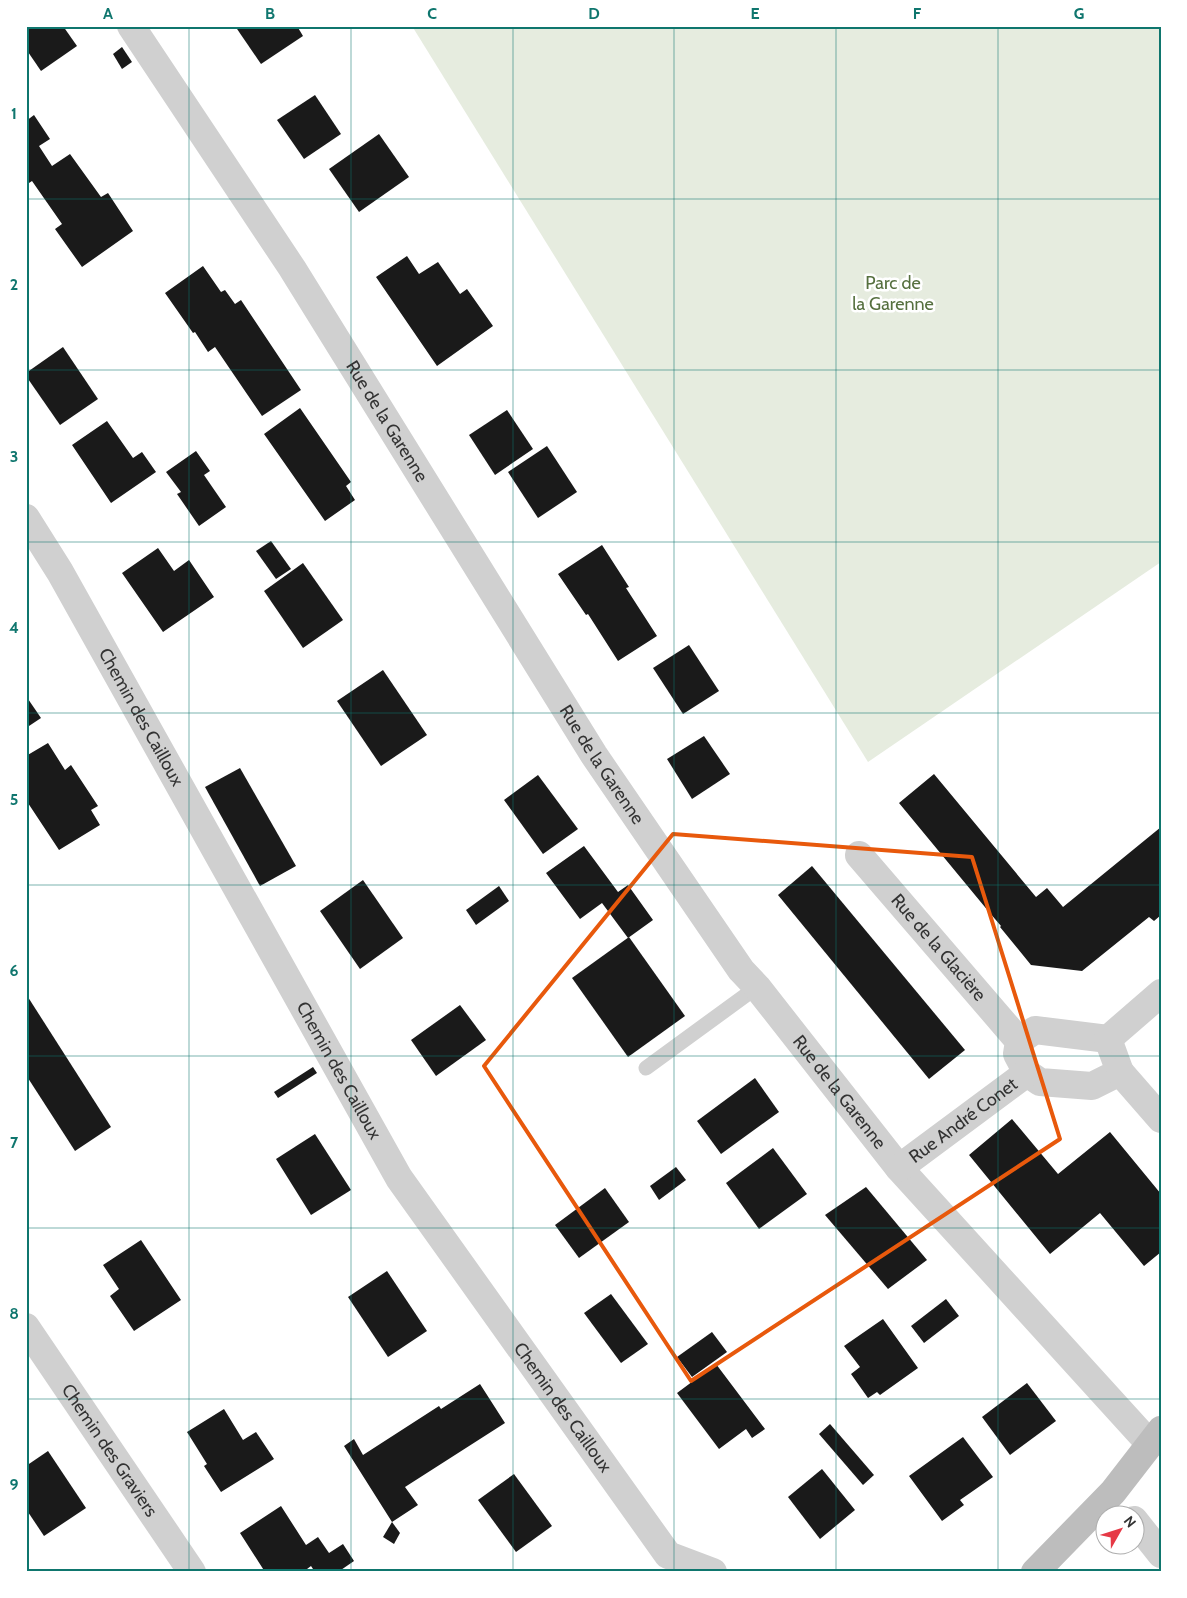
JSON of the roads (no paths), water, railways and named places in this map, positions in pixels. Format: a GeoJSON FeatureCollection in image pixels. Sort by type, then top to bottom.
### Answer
{"type":"FeatureCollection","features":[{"type":"Feature","properties":{"kind":"street","name":"Rue de la Garenne"},"geometry":{"type":"LineString","coordinates":[[131,26],[292,268],[594,755],[741,970],[757,987],[899,1168],[1155,1437]]}},
{"type":"Feature","properties":{"kind":"street","name":"Chemin des Cailloux"},"geometry":{"type":"LineString","coordinates":[[26,518],[60,572],[399,1178],[668,1556],[712,1572]]}},
{"type":"Feature","properties":{"kind":"street","name":"Rue de la Glacière"},"geometry":{"type":"LineString","coordinates":[[859,854],[1019,1041]]}},
{"type":"Feature","properties":{"kind":"street"},"geometry":{"type":"LineString","coordinates":[[1120,1072],[1092,1086],[1040,1082],[1027,1073],[1017,1054],[1019,1041],[1035,1030],[1108,1039],[1161,993]]}},
{"type":"Feature","properties":{"kind":"street"},"geometry":{"type":"LineString","coordinates":[[1108,1039],[1120,1072],[1161,1119]]}},
{"type":"Feature","properties":{"kind":"street","name":"Rue André Conet"},"geometry":{"type":"LineString","coordinates":[[899,1168],[1027,1073]]}},
{"type":"Feature","properties":{"kind":"street","name":"Chemin des Graviers"},"geometry":{"type":"LineString","coordinates":[[26,1327],[192,1572]]}},
{"type":"Feature","properties":{"kind":"street"},"geometry":{"type":"LineString","coordinates":[[1035,1572],[1113,1492],[1155,1437]]}},
{"type":"Feature","properties":{"kind":"street"},"geometry":{"type":"LineString","coordinates":[[1113,1492],[1124,1506]]}},
{"type":"Feature","properties":{"kind":"street"},"geometry":{"type":"LineString","coordinates":[[1144,1533],[1161,1554]]}},
{"type":"Feature","properties":{"kind":"lane"},"geometry":{"type":"LineString","coordinates":[[646,1068],[757,987]]}},
{"type":"Feature","properties":{"kind":"park label","name":"Parc de la Garenne"},"geometry":{"type":"Point","coordinates":[893,293]}}]}
